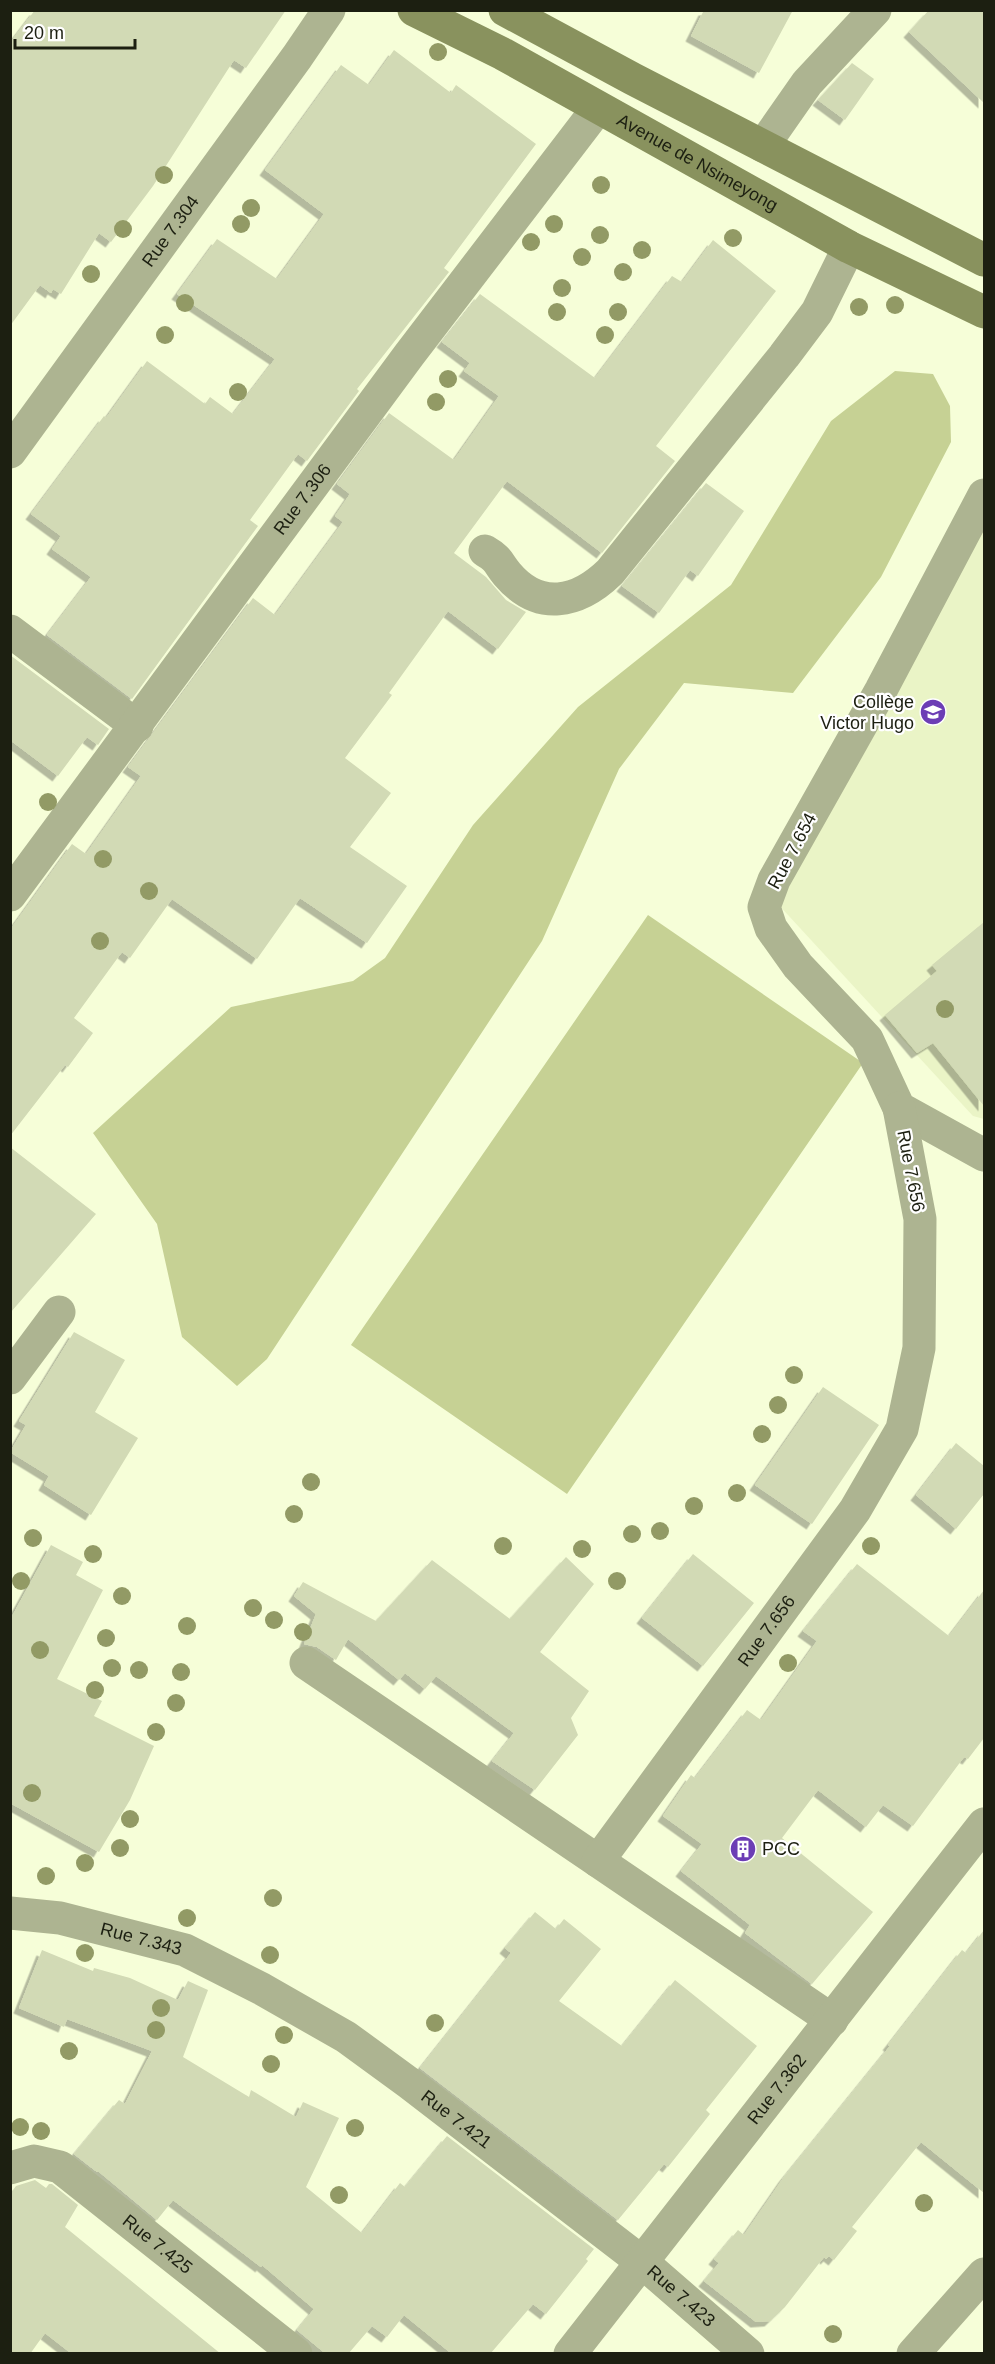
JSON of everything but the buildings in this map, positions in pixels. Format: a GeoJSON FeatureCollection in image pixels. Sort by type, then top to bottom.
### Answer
{"type":"FeatureCollection","features":[{"type":"Feature","properties":{"kind":"main road","name":"Avenue de Nsimeyong"},"geometry":{"type":"LineString","coordinates":[[414,10],[503,54],[849,247],[984,312]]}},
{"type":"Feature","properties":{"kind":"main road"},"geometry":{"type":"LineString","coordinates":[[505,10],[984,260]]}},
{"type":"Feature","properties":{"kind":"street","name":"Rue 7.304"},"geometry":{"type":"LineString","coordinates":[[10,452],[256,115],[328,10]]}},
{"type":"Feature","properties":{"kind":"street"},"geometry":{"type":"LineString","coordinates":[[763,146],[807,83],[875,10]]}},
{"type":"Feature","properties":{"kind":"street","name":"Rue 7.306"},"geometry":{"type":"LineString","coordinates":[[10,895],[409,355],[598,108]]}},
{"type":"Feature","properties":{"kind":"street"},"geometry":{"type":"LineString","coordinates":[[485,551],[497,558],[508,575],[533,597],[551,600],[571,596],[594,587],[610,572],[817,312],[849,247]]}},
{"type":"Feature","properties":{"kind":"street","name":"Rue 7.654"},"geometry":{"type":"LineString","coordinates":[[899,1108],[867,1039],[798,966],[771,928],[764,907],[774,880],[881,690],[984,495]]}},
{"type":"Feature","properties":{"kind":"street"},"geometry":{"type":"LineString","coordinates":[[10,631],[137,726]]}},
{"type":"Feature","properties":{"kind":"street"},"geometry":{"type":"LineString","coordinates":[[899,1108],[984,1155]]}},
{"type":"Feature","properties":{"kind":"street","name":"Rue 7.656"},"geometry":{"type":"LineString","coordinates":[[598,1861],[855,1510],[902,1429],[919,1348],[920,1219],[899,1108]]}},
{"type":"Feature","properties":{"kind":"street"},"geometry":{"type":"LineString","coordinates":[[10,1378],[59,1312]]}},
{"type":"Feature","properties":{"kind":"street"},"geometry":{"type":"LineString","coordinates":[[306,1663],[832,2020]]}},
{"type":"Feature","properties":{"kind":"street","name":"Rue 7.362"},"geometry":{"type":"LineString","coordinates":[[570,2354],[984,1824]]}},
{"type":"Feature","properties":{"kind":"street","name":"Rue 7.343"},"geometry":{"type":"LineString","coordinates":[[10,1913],[60,1918],[185,1950],[262,1989]]}},
{"type":"Feature","properties":{"kind":"street","name":"Rue 7.421"},"geometry":{"type":"LineString","coordinates":[[262,1989],[355,2044],[642,2262]]}},
{"type":"Feature","properties":{"kind":"street","name":"Rue 7.425"},"geometry":{"type":"LineString","coordinates":[[10,2168],[34,2161],[60,2167],[296,2354]]}},
{"type":"Feature","properties":{"kind":"street","name":"Rue 7.423"},"geometry":{"type":"LineString","coordinates":[[642,2262],[748,2354]]}},
{"type":"Feature","properties":{"kind":"street"},"geometry":{"type":"LineString","coordinates":[[913,2354],[984,2274]]}},
{"type":"Feature","properties":{"kind":"shaded area"},"geometry":{"type":"Polygon","coordinates":[[[895,371],[933,374],[950,406],[951,442],[881,577],[793,693],[684,683],[619,769],[542,941],[267,1359],[237,1386],[182,1337],[157,1224],[93,1133],[231,1007],[353,981],[385,958],[473,825],[578,707],[731,585],[831,421],[895,371]]]}},
{"type":"Feature","properties":{"kind":"shaded area","name":"Collège Victor Hugo"},"geometry":{"type":"Polygon","coordinates":[[[984,522],[984,1119],[973,1116],[777,903],[984,522]]]}},
{"type":"Feature","properties":{"kind":"shaded area"},"geometry":{"type":"Polygon","coordinates":[[[648,915],[863,1063],[567,1494],[351,1345],[648,915]]]}},
{"type":"Feature","properties":{"kind":"place","name":"Collège Victor Hugo"},"geometry":{"type":"Point","coordinates":[933,712]}},
{"type":"Feature","properties":{"kind":"place","name":"PCC"},"geometry":{"type":"Point","coordinates":[743,1849]}}]}
